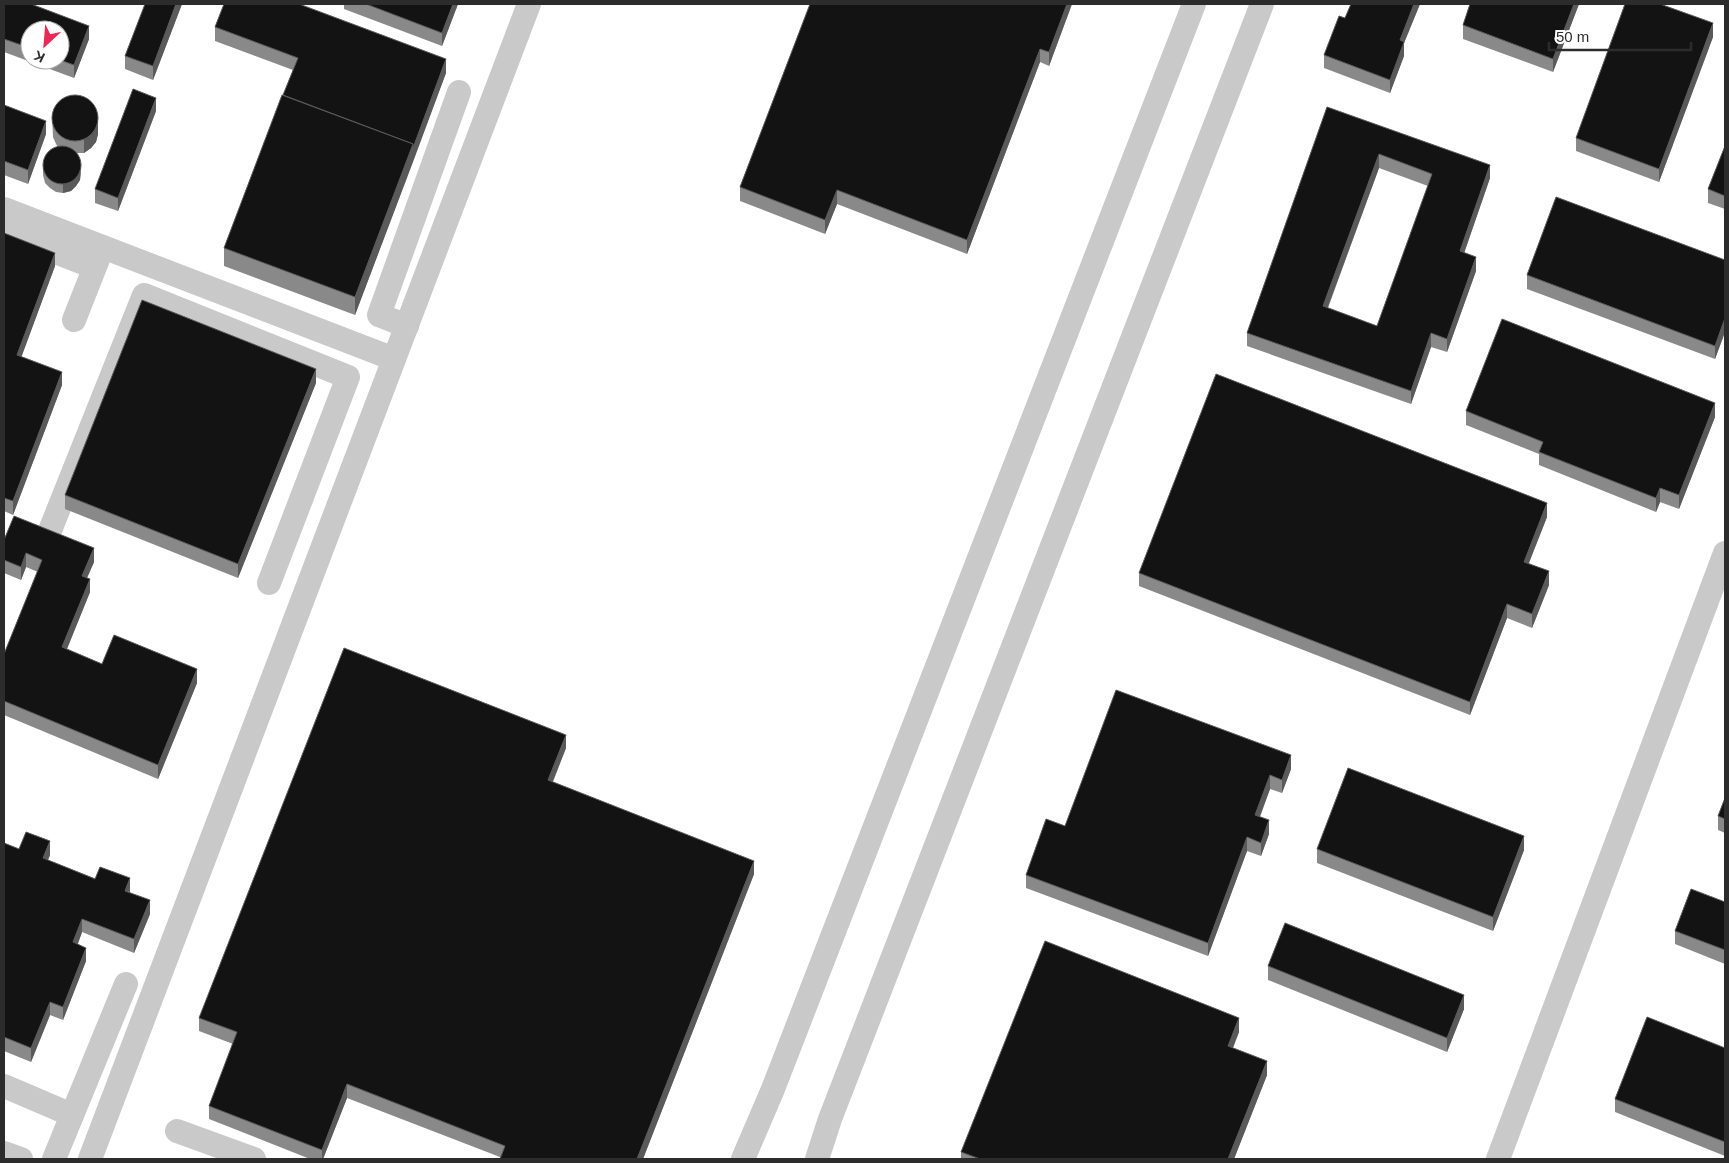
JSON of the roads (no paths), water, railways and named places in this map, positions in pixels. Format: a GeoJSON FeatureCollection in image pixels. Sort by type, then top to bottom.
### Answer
{"type":"FeatureCollection","features":[{"type":"Feature","properties":{"kind":"street"},"geometry":{"type":"LineString","coordinates":[[90,1159],[529,4]]}},
{"type":"Feature","properties":{"kind":"street"},"geometry":{"type":"LineString","coordinates":[[743,1159],[773,1089],[1194,4]]}},
{"type":"Feature","properties":{"kind":"street"},"geometry":{"type":"LineString","coordinates":[[816,1159],[1262,4]]}},
{"type":"Feature","properties":{"kind":"street"},"geometry":{"type":"LineString","coordinates":[[407,326],[379,315],[459,92]]}},
{"type":"Feature","properties":{"kind":"street"},"geometry":{"type":"LineString","coordinates":[[4,208],[98,257]]}},
{"type":"Feature","properties":{"kind":"street"},"geometry":{"type":"LineString","coordinates":[[4,232],[98,257],[394,359]]}},
{"type":"Feature","properties":{"kind":"street"},"geometry":{"type":"LineString","coordinates":[[74,320],[98,257]]}},
{"type":"Feature","properties":{"kind":"street"},"geometry":{"type":"LineString","coordinates":[[51,528],[144,295],[348,377],[269,583]]}},
{"type":"Feature","properties":{"kind":"street"},"geometry":{"type":"LineString","coordinates":[[290,530],[324,544]]}},
{"type":"Feature","properties":{"kind":"street"},"geometry":{"type":"LineString","coordinates":[[1498,1159],[1725,553]]}},
{"type":"Feature","properties":{"kind":"street"},"geometry":{"type":"LineString","coordinates":[[54,1159],[126,984]]}},
{"type":"Feature","properties":{"kind":"street"},"geometry":{"type":"LineString","coordinates":[[4,1086],[72,1115]]}},
{"type":"Feature","properties":{"kind":"street"},"geometry":{"type":"LineString","coordinates":[[177,1131],[254,1159]]}},
{"type":"Feature","properties":{"kind":"street"},"geometry":{"type":"LineString","coordinates":[[4,1153],[21,1159]]}}]}
